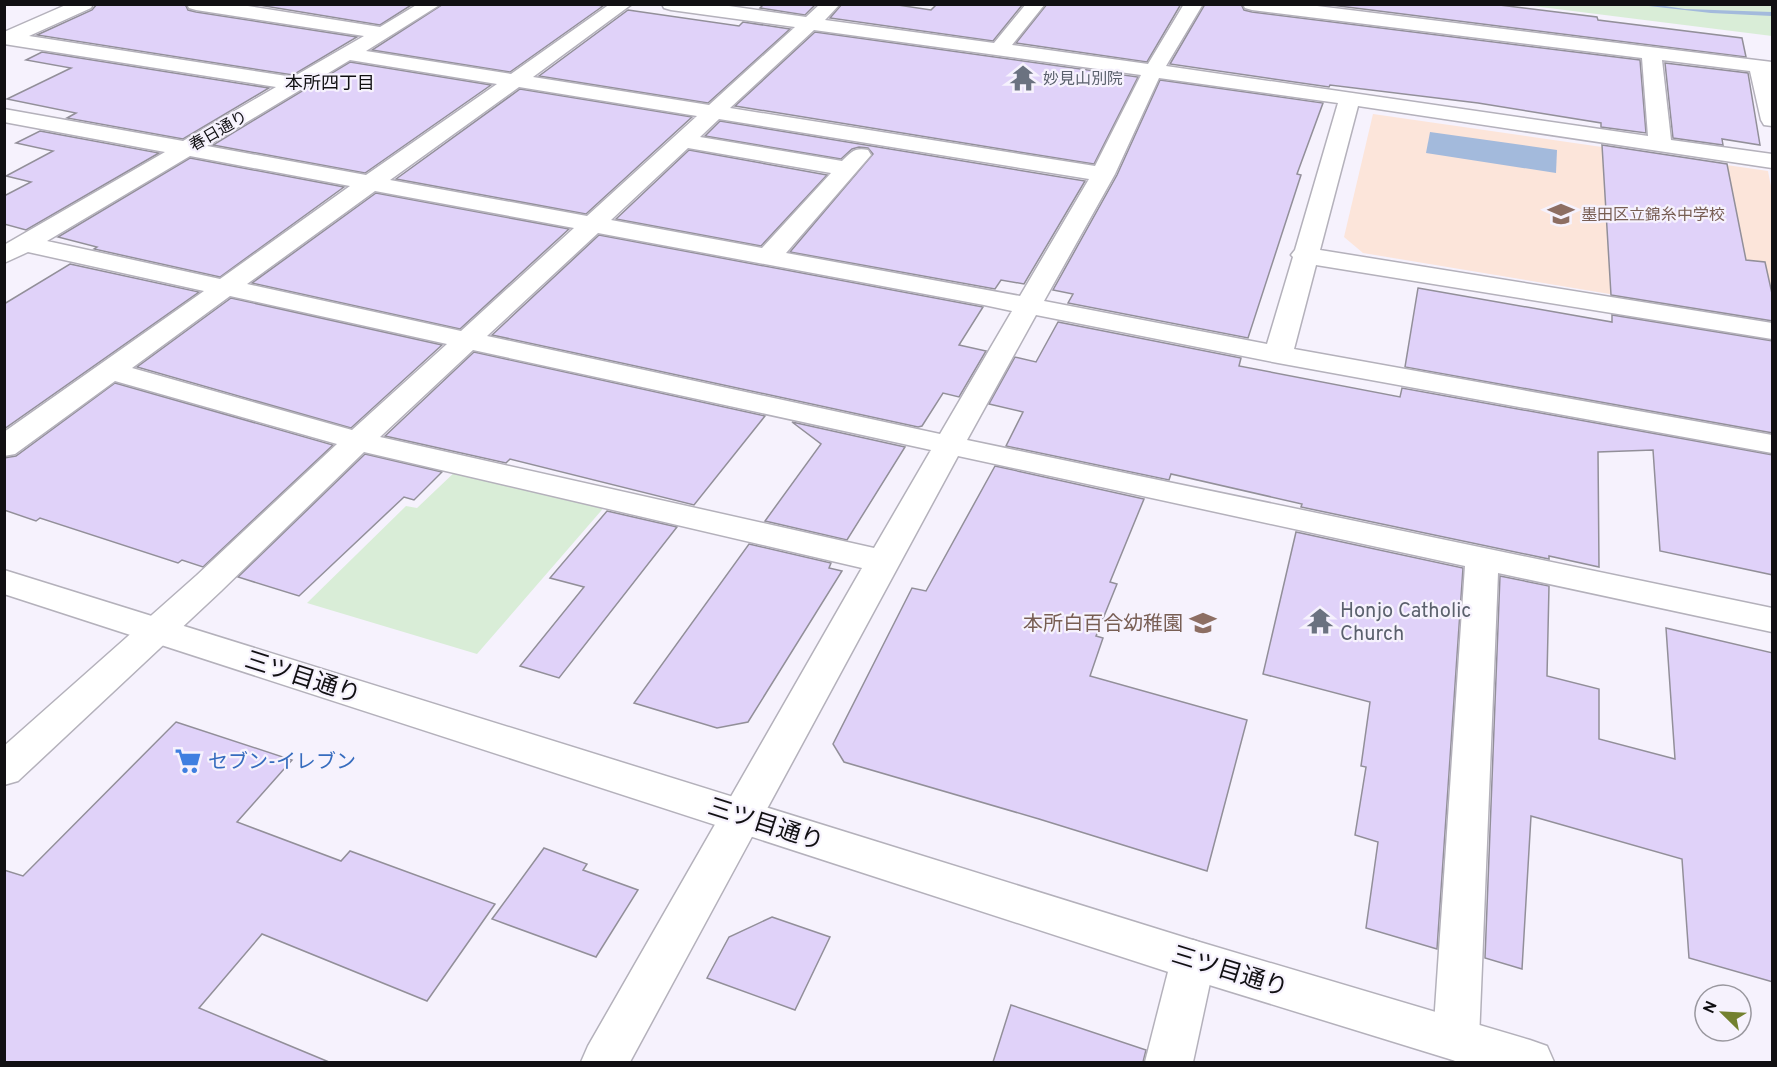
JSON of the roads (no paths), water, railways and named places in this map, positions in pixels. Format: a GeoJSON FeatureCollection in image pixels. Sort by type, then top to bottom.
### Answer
{"type":"FeatureCollection","features":[{"type":"Feature","properties":{"kind":"street"},"geometry":{"type":"LineString","coordinates":[[6,39],[84,4]]}},
{"type":"Feature","properties":{"kind":"street"},"geometry":{"type":"LineString","coordinates":[[196,4],[383,33]]}},
{"type":"Feature","properties":{"kind":"street","name":"春日通り"},"geometry":{"type":"LineString","coordinates":[[15,250],[432,4]]}},
{"type":"Feature","properties":{"kind":"street"},"geometry":{"type":"LineString","coordinates":[[4,447],[623,4]]}},
{"type":"Feature","properties":{"kind":"street"},"geometry":{"type":"LineString","coordinates":[[671,4],[1153,70],[1773,160]]}},
{"type":"Feature","properties":{"kind":"street"},"geometry":{"type":"LineString","coordinates":[[4,770],[209,583],[358,441],[831,4]]}},
{"type":"Feature","properties":{"kind":"street"},"geometry":{"type":"LineString","coordinates":[[999,49],[1036,4]]}},
{"type":"Feature","properties":{"kind":"street"},"geometry":{"type":"LineString","coordinates":[[605,1062],[883,561],[1102,174],[1153,70],[1194,4]]}},
{"type":"Feature","properties":{"kind":"street"},"geometry":{"type":"LineString","coordinates":[[1252,4],[1766,68],[1773,120]]}},
{"type":"Feature","properties":{"kind":"street"},"geometry":{"type":"LineString","coordinates":[[6,39],[297,84]]}},
{"type":"Feature","properties":{"kind":"street"},"geometry":{"type":"LineString","coordinates":[[1651,53],[1660,145]]}},
{"type":"Feature","properties":{"kind":"street"},"geometry":{"type":"LineString","coordinates":[[348,54],[875,136],[1102,174]]}},
{"type":"Feature","properties":{"kind":"street"},"geometry":{"type":"LineString","coordinates":[[1278,355],[1304,255],[1350,98]]}},
{"type":"Feature","properties":{"kind":"street"},"geometry":{"type":"LineString","coordinates":[[4,115],[769,256],[1278,355],[1773,444]]}},
{"type":"Feature","properties":{"kind":"street"},"geometry":{"type":"LineString","coordinates":[[769,256],[875,136]]}},
{"type":"Feature","properties":{"kind":"street"},"geometry":{"type":"LineString","coordinates":[[684,141],[848,169]]}},
{"type":"Feature","properties":{"kind":"street"},"geometry":{"type":"LineString","coordinates":[[15,250],[228,287],[950,445],[1773,620]]}},
{"type":"Feature","properties":{"kind":"street"},"geometry":{"type":"LineString","coordinates":[[1304,255],[1773,331]]}},
{"type":"Feature","properties":{"kind":"street"},"geometry":{"type":"LineString","coordinates":[[112,371],[358,441],[883,561]]}},
{"type":"Feature","properties":{"kind":"street"},"geometry":{"type":"LineString","coordinates":[[1456,1040],[1482,557]]}},
{"type":"Feature","properties":{"kind":"street","name":"三ツ目通り"},"geometry":{"type":"LineString","coordinates":[[4,582],[1192,960],[1530,1062]]}},
{"type":"Feature","properties":{"kind":"street"},"geometry":{"type":"LineString","coordinates":[[1169,1062],[1192,960]]}},
{"type":"Feature","properties":{"kind":"water"},"geometry":{"type":"Polygon","coordinates":[[[1640,5],[1772,12],[1772,16],[1711,13],[1640,5]]]}},
{"type":"Feature","properties":{"kind":"water"},"geometry":{"type":"Polygon","coordinates":[[[1430,132],[1557,150],[1556,173],[1426,153],[1430,132]]]}},
{"type":"Feature","properties":{"kind":"place","name":"妙見山別院"},"geometry":{"type":"Point","coordinates":[1023,78]}},
{"type":"Feature","properties":{"kind":"place","name":"墨田区立錦糸中学校"},"geometry":{"type":"Point","coordinates":[1561,214]}},
{"type":"Feature","properties":{"kind":"place","name":"Honjo Catholic Church"},"geometry":{"type":"Point","coordinates":[1320,621]}},
{"type":"Feature","properties":{"kind":"place","name":"本所白百合幼稚園"},"geometry":{"type":"Point","coordinates":[1203,623]}},
{"type":"Feature","properties":{"kind":"place","name":"セブン-イレブン"},"geometry":{"type":"Point","coordinates":[188,761]}},
{"type":"Feature","properties":{"kind":"district","name":"本所四丁目"},"geometry":{"type":"Point","coordinates":[330,83]}}]}
